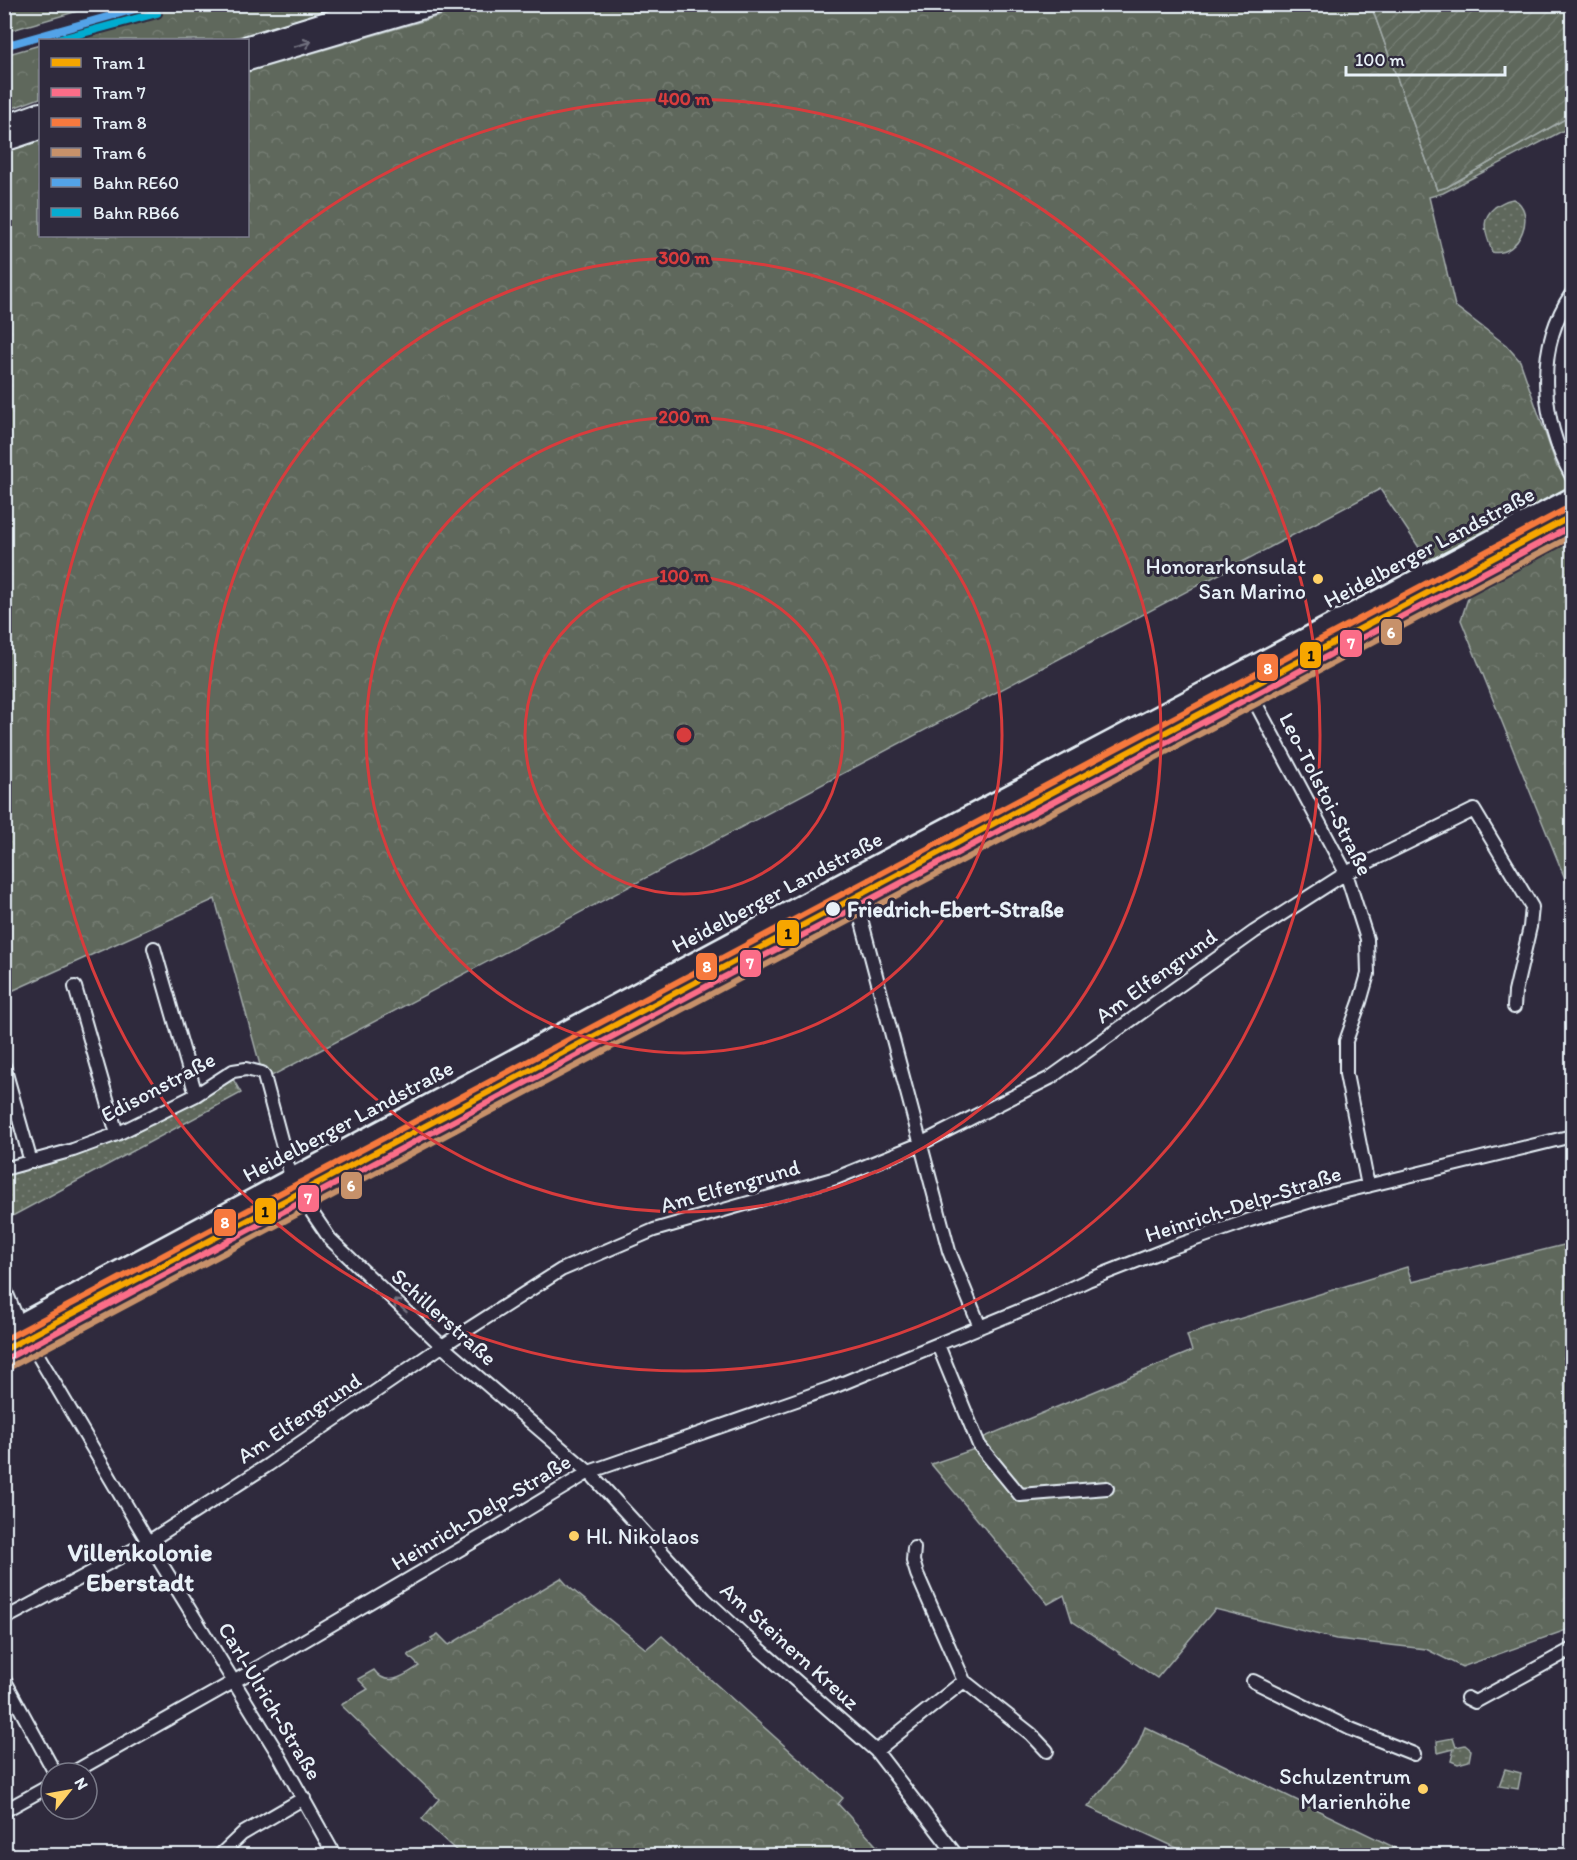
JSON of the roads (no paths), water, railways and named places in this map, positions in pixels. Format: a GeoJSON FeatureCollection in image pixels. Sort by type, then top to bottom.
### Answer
{"type":"FeatureCollection","features":[{"type":"Feature","properties":{"kind":"main road"},"geometry":{"type":"LineString","coordinates":[[249,45],[381,4]]}},
{"type":"Feature","properties":{"kind":"main road"},"geometry":{"type":"LineString","coordinates":[[249,61],[440,4]]}},
{"type":"Feature","properties":{"kind":"main road"},"geometry":{"type":"LineString","coordinates":[[4,125],[39,112]]}},
{"type":"Feature","properties":{"kind":"main road"},"geometry":{"type":"LineString","coordinates":[[4,142],[39,130]]}},
{"type":"Feature","properties":{"kind":"street"},"geometry":{"type":"LineString","coordinates":[[1572,293],[1561,315],[1545,365],[1550,417],[1560,451],[1572,477]]}},
{"type":"Feature","properties":{"kind":"street","name":"Heidelberger Landstraße"},"geometry":{"type":"LineString","coordinates":[[12,1327],[847,879],[1572,496]]}},
{"type":"Feature","properties":{"kind":"street","name":"Leo-Tolstoi-Straße"},"geometry":{"type":"LineString","coordinates":[[1255,702],[1346,873],[1367,939],[1368,974],[1346,1041],[1346,1074],[1368,1186]]}},
{"type":"Feature","properties":{"kind":"street","name":"Am Elfengrund"},"geometry":{"type":"LineString","coordinates":[[4,1619],[148,1542],[268,1465],[442,1346],[561,1270],[654,1230],[836,1178],[920,1144],[1050,1078],[1254,932],[1346,873],[1474,810],[1532,907],[1514,1007]]}},
{"type":"Feature","properties":{"kind":"street"},"geometry":{"type":"LineString","coordinates":[[847,879],[854,892],[949,1251],[980,1327]]}},
{"type":"Feature","properties":{"kind":"street"},"geometry":{"type":"LineString","coordinates":[[154,948],[196,1095]]}},
{"type":"Feature","properties":{"kind":"street"},"geometry":{"type":"LineString","coordinates":[[75,987],[117,1134]]}},
{"type":"Feature","properties":{"kind":"street"},"geometry":{"type":"LineString","coordinates":[[4,1066],[31,1162]]}},
{"type":"Feature","properties":{"kind":"street","name":"Edisonstraße"},"geometry":{"type":"LineString","coordinates":[[4,1169],[73,1150],[117,1134],[196,1095],[233,1071],[246,1069],[262,1073],[264,1076],[291,1177]]}},
{"type":"Feature","properties":{"kind":"street","name":"Heinrich-Delp-Straße"},"geometry":{"type":"LineString","coordinates":[[93,1761],[235,1681],[590,1472],[831,1388],[1089,1280],[1250,1220],[1334,1194],[1572,1136]]}},
{"type":"Feature","properties":{"kind":"street","name":"Schillerstraße"},"geometry":{"type":"LineString","coordinates":[[291,1177],[330,1239],[442,1346],[590,1472]]}},
{"type":"Feature","properties":{"kind":"street","name":"Carl-Ulrich-Straße"},"geometry":{"type":"LineString","coordinates":[[4,1287],[12,1327],[235,1681],[304,1798],[335,1856]]}},
{"type":"Feature","properties":{"kind":"street"},"geometry":{"type":"LineString","coordinates":[[938,1345],[979,1445],[1020,1495],[1107,1488]]}},
{"type":"Feature","properties":{"kind":"street","name":"Am Steinern Kreuz"},"geometry":{"type":"LineString","coordinates":[[590,1472],[705,1599],[876,1751],[957,1856]]}},
{"type":"Feature","properties":{"kind":"street"},"geometry":{"type":"LineString","coordinates":[[914,1548],[913,1562],[917,1574],[964,1681],[1031,1734],[1047,1751]]}},
{"type":"Feature","properties":{"kind":"street"},"geometry":{"type":"LineString","coordinates":[[1467,1698],[1475,1702],[1572,1649]]}},
{"type":"Feature","properties":{"kind":"street"},"geometry":{"type":"LineString","coordinates":[[4,1679],[48,1761]]}},
{"type":"Feature","properties":{"kind":"street"},"geometry":{"type":"LineString","coordinates":[[876,1751],[964,1681]]}},
{"type":"Feature","properties":{"kind":"street"},"geometry":{"type":"LineString","coordinates":[[1252,1681],[1351,1728],[1414,1754]]}},
{"type":"Feature","properties":{"kind":"street"},"geometry":{"type":"LineString","coordinates":[[4,1812],[39,1792]]}},
{"type":"Feature","properties":{"kind":"street"},"geometry":{"type":"LineString","coordinates":[[219,1856],[242,1834],[304,1798]]}},
{"type":"Feature","properties":{"kind":"tram line","name":"8"},"geometry":{"type":"LineString","coordinates":[[4,1340],[1568,508]]}},
{"type":"Feature","properties":{"kind":"tram line","name":"1"},"geometry":{"type":"LineString","coordinates":[[4,1350],[1572,516]]}},
{"type":"Feature","properties":{"kind":"tram line","name":"7"},"geometry":{"type":"LineString","coordinates":[[8,1358],[1572,526]]}},
{"type":"Feature","properties":{"kind":"tram line","name":"6"},"geometry":{"type":"LineString","coordinates":[[12,1366],[1572,536]]}},
{"type":"Feature","properties":{"kind":"rail line","name":"RE60"},"geometry":{"type":"LineString","coordinates":[[4,46],[153,4]]}},
{"type":"Feature","properties":{"kind":"rail line","name":"RB66"},"geometry":{"type":"LineString","coordinates":[[61,39],[157,13]]}},
{"type":"Feature","properties":{"kind":"place","name":"Honorarkonsulat San Marino"},"geometry":{"type":"Point","coordinates":[1318,579]}},
{"type":"Feature","properties":{"kind":"place","name":"Friedrich-Ebert-Straße"},"geometry":{"type":"Point","coordinates":[833,909]}},
{"type":"Feature","properties":{"kind":"place","name":"Hl. Nikolaos"},"geometry":{"type":"Point","coordinates":[574,1536]}},
{"type":"Feature","properties":{"kind":"place","name":"Schulzentrum Marienhöhe"},"geometry":{"type":"Point","coordinates":[1423,1789]}},
{"type":"Feature","properties":{"kind":"district","name":"Villenkolonie Eberstadt"},"geometry":{"type":"Point","coordinates":[140,1567]}}]}
